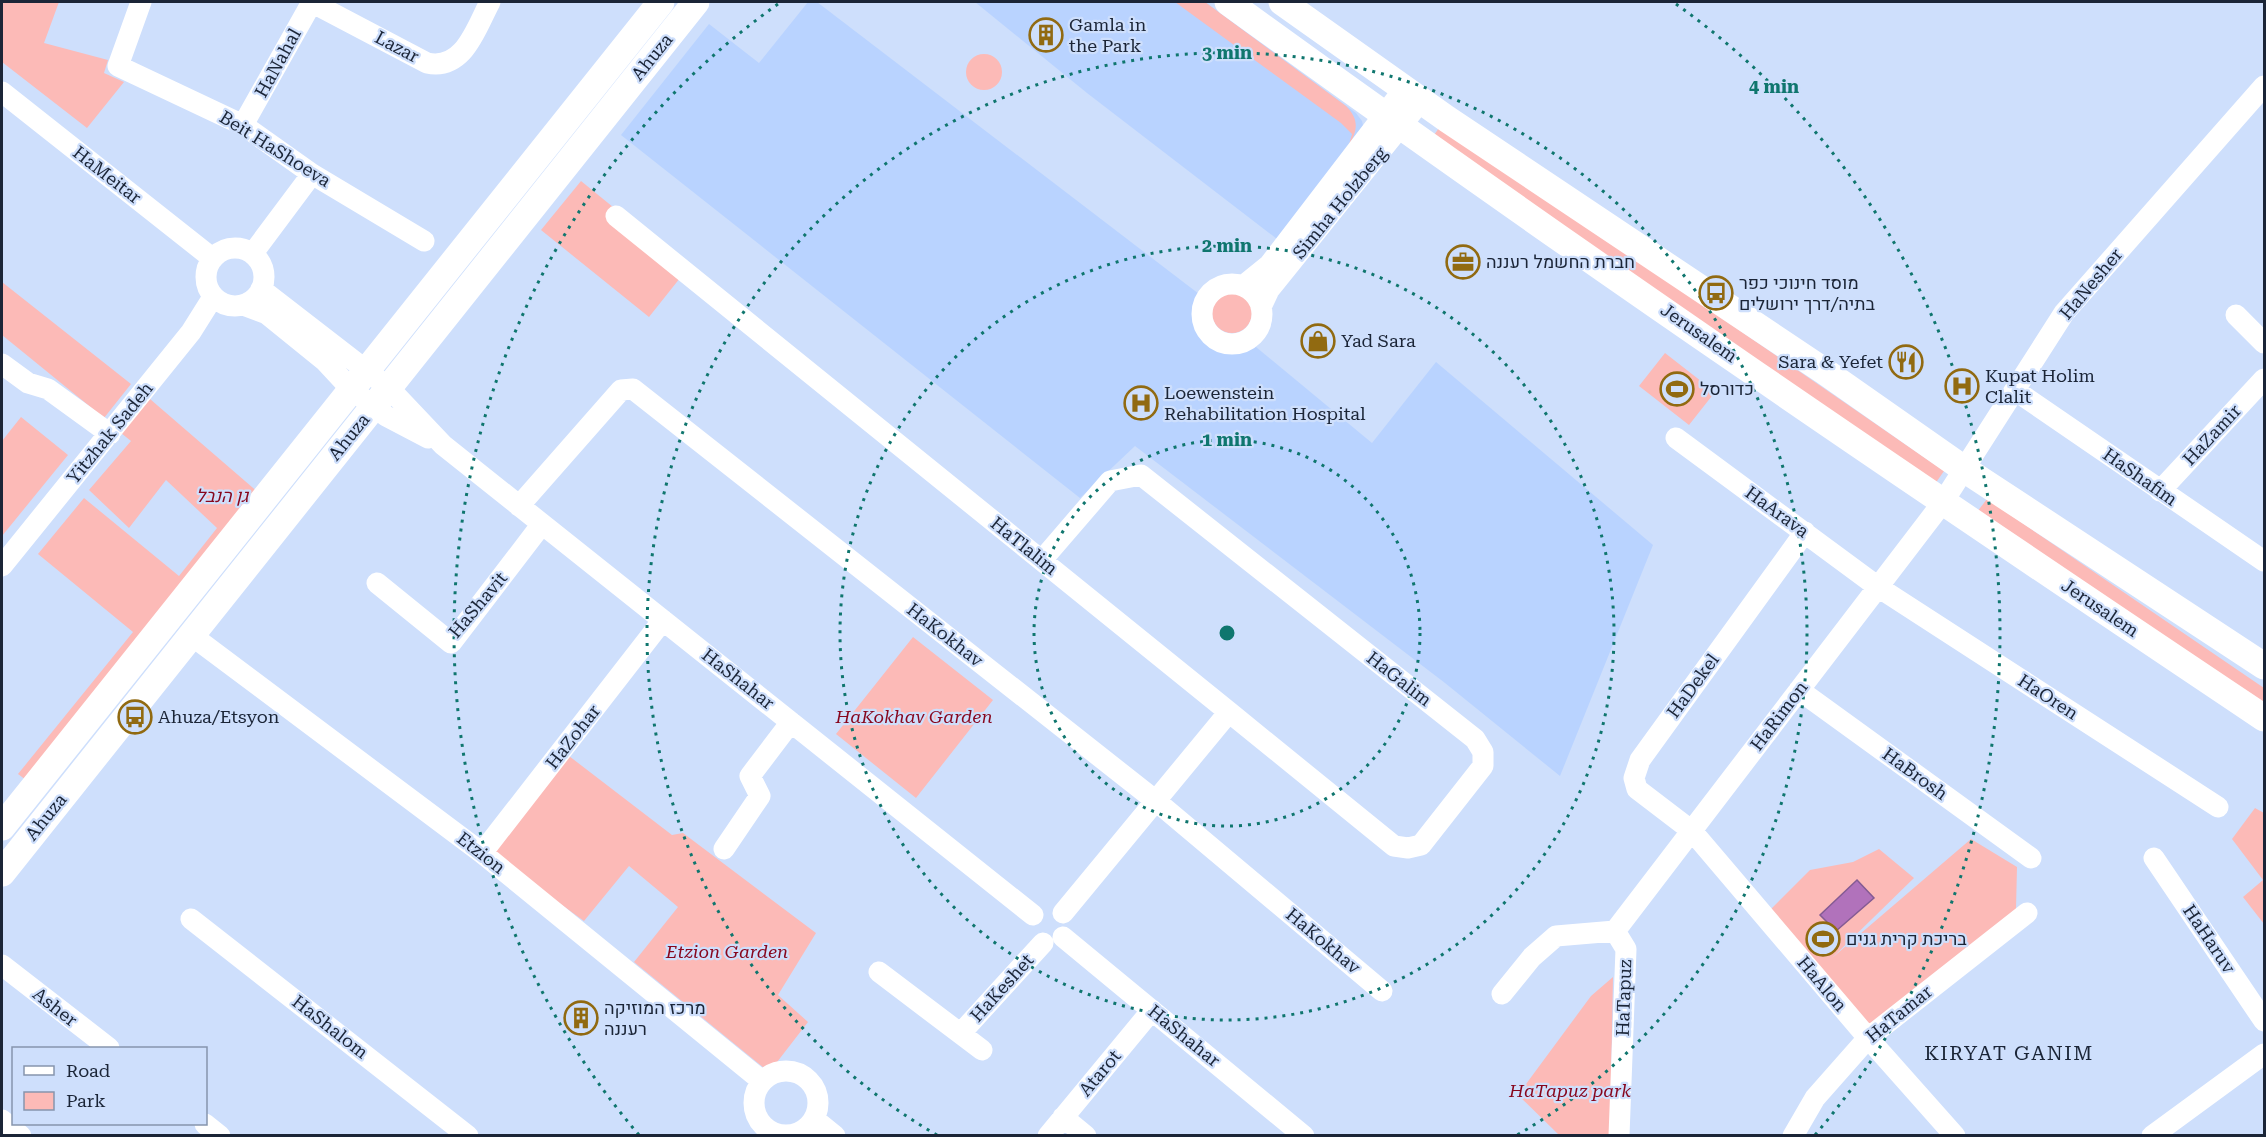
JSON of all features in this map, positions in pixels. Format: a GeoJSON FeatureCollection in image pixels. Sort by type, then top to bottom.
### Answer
{"type":"FeatureCollection","features":[{"type":"Feature","properties":{"kind":"main road","name":"Ahuza"},"geometry":{"type":"LineString","coordinates":[[2,827],[661,2]]}},
{"type":"Feature","properties":{"kind":"main road","name":"Ahuza"},"geometry":{"type":"LineString","coordinates":[[2,873],[696,2]]}},
{"type":"Feature","properties":{"kind":"main road","name":"Jerusalem"},"geometry":{"type":"LineString","coordinates":[[1228,2],[1393,121],[1942,502],[2265,718]]}},
{"type":"Feature","properties":{"kind":"main road","name":"Jerusalem"},"geometry":{"type":"LineString","coordinates":[[1282,2],[1412,95],[1814,365],[1964,470],[2265,666]]}},
{"type":"Feature","properties":{"kind":"street","name":"Beit HaShoeva"},"geometry":{"type":"LineString","coordinates":[[141,2],[118,66],[243,125],[312,174],[424,241]]}},
{"type":"Feature","properties":{"kind":"street","name":"HaNahal"},"geometry":{"type":"LineString","coordinates":[[243,125],[312,2]]}},
{"type":"Feature","properties":{"kind":"street","name":"Lazar"},"geometry":{"type":"LineString","coordinates":[[312,2],[427,63],[437,65],[456,59],[465,49],[490,2]]}},
{"type":"Feature","properties":{"kind":"street","name":"HaNesher"},"geometry":{"type":"LineString","coordinates":[[1942,502],[2016,391],[2064,313],[2265,86]]}},
{"type":"Feature","properties":{"kind":"street","name":"HaMeitar"},"geometry":{"type":"LineString","coordinates":[[2,93],[212,258]]}},
{"type":"Feature","properties":{"kind":"street","name":"Simha Holzberg"},"geometry":{"type":"LineString","coordinates":[[1261,307],[1269,290],[1412,95]]}},
{"type":"Feature","properties":{"kind":"street","name":"Simha Holzberg"},"geometry":{"type":"LineString","coordinates":[[1243,286],[1269,265],[1393,121]]}},
{"type":"Feature","properties":{"kind":"street"},"geometry":{"type":"LineString","coordinates":[[253,253],[312,174]]}},
{"type":"Feature","properties":{"kind":"street","name":"HaTlalim"},"geometry":{"type":"LineString","coordinates":[[616,216],[1229,712]]}},
{"type":"Feature","properties":{"kind":"street"},"geometry":{"type":"LineString","coordinates":[[243,305],[257,296],[261,289],[263,270],[253,253],[243,248],[231,247],[221,251],[207,265],[206,282],[213,297],[232,306],[243,305],[267,314],[325,361],[358,380],[381,397]]}},
{"type":"Feature","properties":{"kind":"street"},"geometry":{"type":"LineString","coordinates":[[1225,285],[1243,286],[1257,297],[1261,307],[1259,327],[1244,341],[1223,342],[1207,330],[1202,310],[1209,294],[1225,285]]}},
{"type":"Feature","properties":{"kind":"street"},"geometry":{"type":"LineString","coordinates":[[261,289],[358,380]]}},
{"type":"Feature","properties":{"kind":"street","name":"Yitzhak Sadeh"},"geometry":{"type":"LineString","coordinates":[[2,566],[191,332],[213,297]]}},
{"type":"Feature","properties":{"kind":"street"},"geometry":{"type":"LineString","coordinates":[[2236,315],[2265,343]]}},
{"type":"Feature","properties":{"kind":"street"},"geometry":{"type":"LineString","coordinates":[[2,364],[28,382],[48,388],[110,434]]}},
{"type":"Feature","properties":{"kind":"street","name":"HaZamir"},"geometry":{"type":"LineString","coordinates":[[2160,491],[2265,380]]}},
{"type":"Feature","properties":{"kind":"street","name":"HaKokhav"},"geometry":{"type":"LineString","coordinates":[[519,506],[621,390],[633,389],[1156,801],[1383,991]]}},
{"type":"Feature","properties":{"kind":"street","name":"HaShafim"},"geometry":{"type":"LineString","coordinates":[[2016,391],[2265,561]]}},
{"type":"Feature","properties":{"kind":"street","name":"HaShahar"},"geometry":{"type":"LineString","coordinates":[[381,397],[386,416],[442,445],[1033,915]]}},
{"type":"Feature","properties":{"kind":"street","name":"HaArava"},"geometry":{"type":"LineString","coordinates":[[1676,438],[1878,586]]}},
{"type":"Feature","properties":{"kind":"street","name":"HaGalim"},"geometry":{"type":"LineString","coordinates":[[1042,561],[1110,482],[1141,475],[1475,739],[1483,752],[1483,766],[1421,845],[1408,848],[1394,846],[1229,712]]}},
{"type":"Feature","properties":{"kind":"street","name":"HaRimon"},"geometry":{"type":"LineString","coordinates":[[1615,931],[1942,502]]}},
{"type":"Feature","properties":{"kind":"street","name":"HaShavit"},"geometry":{"type":"LineString","coordinates":[[377,583],[451,644],[542,524]]}},
{"type":"Feature","properties":{"kind":"street","name":"HaDekel"},"geometry":{"type":"LineString","coordinates":[[1692,831],[1637,789],[1634,778],[1640,760],[1804,532]]}},
{"type":"Feature","properties":{"kind":"street","name":"HaOren"},"geometry":{"type":"LineString","coordinates":[[1878,586],[2218,807]]}},
{"type":"Feature","properties":{"kind":"street","name":"HaZohar"},"geometry":{"type":"LineString","coordinates":[[482,853],[663,620]]}},
{"type":"Feature","properties":{"kind":"street","name":"Etzion"},"geometry":{"type":"LineString","coordinates":[[191,635],[482,853],[762,1081]]}},
{"type":"Feature","properties":{"kind":"street","name":"HaBrosh"},"geometry":{"type":"LineString","coordinates":[[1799,690],[2031,858]]}},
{"type":"Feature","properties":{"kind":"street"},"geometry":{"type":"LineString","coordinates":[[1063,913],[1229,712]]}},
{"type":"Feature","properties":{"kind":"street"},"geometry":{"type":"LineString","coordinates":[[724,849],[760,796],[750,776],[791,722]]}},
{"type":"Feature","properties":{"kind":"street","name":"HaAlon"},"geometry":{"type":"LineString","coordinates":[[1692,831],[1868,1038],[1955,1136]]}},
{"type":"Feature","properties":{"kind":"street","name":"HaHaruv"},"geometry":{"type":"LineString","coordinates":[[2154,858],[2265,1021]]}},
{"type":"Feature","properties":{"kind":"street"},"geometry":{"type":"LineString","coordinates":[[1045,906],[1058,909],[1063,913],[1067,928],[1053,940],[1031,933],[1033,915],[1045,906]]}},
{"type":"Feature","properties":{"kind":"street","name":"HaTamar"},"geometry":{"type":"LineString","coordinates":[[1792,1136],[1815,1098],[1868,1038],[2027,913]]}},
{"type":"Feature","properties":{"kind":"street","name":"HaShalom"},"geometry":{"type":"LineString","coordinates":[[191,919],[468,1136]]}},
{"type":"Feature","properties":{"kind":"street"},"geometry":{"type":"LineString","coordinates":[[1502,994],[1532,957],[1556,936],[1615,931]]}},
{"type":"Feature","properties":{"kind":"street","name":"HaTapuz"},"geometry":{"type":"LineString","coordinates":[[1615,931],[1626,949],[1619,1136]]}},
{"type":"Feature","properties":{"kind":"street","name":"HaShahar"},"geometry":{"type":"LineString","coordinates":[[1053,940],[1152,1010],[1304,1136]]}},
{"type":"Feature","properties":{"kind":"street","name":"HaKeshet"},"geometry":{"type":"LineString","coordinates":[[961,1033],[1053,940]]}},
{"type":"Feature","properties":{"kind":"street","name":"Asher"},"geometry":{"type":"LineString","coordinates":[[2,965],[108,1047]]}},
{"type":"Feature","properties":{"kind":"street","name":"HaKeshet"},"geometry":{"type":"LineString","coordinates":[[879,972],[982,1050]]}},
{"type":"Feature","properties":{"kind":"street","name":"Atarot"},"geometry":{"type":"LineString","coordinates":[[1048,1136],[1152,1010]]}},
{"type":"Feature","properties":{"kind":"street"},"geometry":{"type":"LineString","coordinates":[[2152,1136],[2265,1054]]}},
{"type":"Feature","properties":{"kind":"street"},"geometry":{"type":"LineString","coordinates":[[788,1071],[808,1080],[817,1097],[818,1108],[814,1119],[797,1133],[774,1134],[760,1122],[755,1112],[756,1090],[762,1081],[777,1072],[788,1071]]}},
{"type":"Feature","properties":{"kind":"street"},"geometry":{"type":"LineString","coordinates":[[1063,1117],[1086,1136]]}},
{"type":"Feature","properties":{"kind":"street"},"geometry":{"type":"LineString","coordinates":[[814,1119],[835,1136]]}},
{"type":"Feature","properties":{"kind":"street"},"geometry":{"type":"LineString","coordinates":[[2,1120],[21,1136]]}},
{"type":"Feature","properties":{"kind":"street"},"geometry":{"type":"LineString","coordinates":[[206,1125],[220,1136]]}},
{"type":"Feature","properties":{"kind":"shaded area","name":"Loewenstein Rehabilitation Hospital"},"geometry":{"type":"Polygon","coordinates":[[[808,2],[817,2],[1199,294],[1204,331],[1216,345],[1241,349],[1250,342],[1372,443],[1436,362],[1653,545],[1560,776],[1445,683],[1135,446],[1080,498],[621,135],[709,24],[759,63],[808,2]]]}},
{"type":"Feature","properties":{"kind":"shaded area"},"geometry":{"type":"Polygon","coordinates":[[[975,2],[1205,2],[1356,113],[1362,121],[1364,130],[1277,239],[1087,93],[975,2]]]}},
{"type":"Feature","properties":{"kind":"shaded area"},"geometry":{"type":"Polygon","coordinates":[[[1857,880],[1874,898],[1836,931],[1820,915],[1857,880]]]}},
{"type":"Feature","properties":{"kind":"green space"},"geometry":{"type":"Polygon","coordinates":[[[2,2],[59,2],[44,43],[108,60],[104,73],[124,82],[87,128],[2,62],[2,2]]]}},
{"type":"Feature","properties":{"kind":"green space"},"geometry":{"type":"Polygon","coordinates":[[[1175,2],[1205,2],[1346,106],[1353,115],[1356,125],[1349,145],[1352,134],[1341,123],[1175,2]]]}},
{"type":"Feature","properties":{"kind":"green space"},"geometry":{"type":"Polygon","coordinates":[[[984,54],[997,59],[1002,72],[997,85],[984,90],[971,85],[966,72],[971,59],[984,54]]]}},
{"type":"Feature","properties":{"kind":"green space"},"geometry":{"type":"Polygon","coordinates":[[[1441,125],[1944,471],[1935,484],[1432,138],[1441,125]]]}},
{"type":"Feature","properties":{"kind":"green space"},"geometry":{"type":"Polygon","coordinates":[[[581,181],[688,268],[649,317],[541,230],[581,181]]]}},
{"type":"Feature","properties":{"kind":"green space"},"geometry":{"type":"Polygon","coordinates":[[[2,282],[131,384],[104,418],[2,335],[2,282]]]}},
{"type":"Feature","properties":{"kind":"green space"},"geometry":{"type":"Polygon","coordinates":[[[1232,293],[1246,299],[1252,313],[1246,327],[1232,333],[1218,327],[1212,313],[1218,299],[1232,293]]]}},
{"type":"Feature","properties":{"kind":"green space","name":"כדורסל"},"geometry":{"type":"Polygon","coordinates":[[[1665,353],[1715,392],[1689,425],[1639,386],[1665,353]]]}},
{"type":"Feature","properties":{"kind":"green space","name":"גן הנבל"},"geometry":{"type":"Polygon","coordinates":[[[150,399],[259,493],[26,780],[18,774],[133,632],[38,554],[84,498],[179,576],[217,528],[166,480],[129,528],[89,490],[131,441],[121,433],[150,399]]]}},
{"type":"Feature","properties":{"kind":"green space"},"geometry":{"type":"Polygon","coordinates":[[[21,417],[68,455],[2,536],[2,441],[21,417]]]}},
{"type":"Feature","properties":{"kind":"green space"},"geometry":{"type":"Polygon","coordinates":[[[1987,499],[2264,688],[2264,705],[1977,512],[1987,499]]]}},
{"type":"Feature","properties":{"kind":"green space","name":"HaKokhav Garden"},"geometry":{"type":"Polygon","coordinates":[[[913,637],[993,700],[916,798],[836,734],[913,637]]]}},
{"type":"Feature","properties":{"kind":"green space","name":"Etzion Garden"},"geometry":{"type":"Polygon","coordinates":[[[569,756],[672,835],[683,833],[816,933],[778,995],[808,1022],[774,1066],[764,1068],[634,962],[678,907],[629,866],[584,921],[490,853],[569,756]]]}},
{"type":"Feature","properties":{"kind":"green space"},"geometry":{"type":"Polygon","coordinates":[[[2255,808],[2264,813],[2264,924],[2243,897],[2263,880],[2232,839],[2255,808]]]}},
{"type":"Feature","properties":{"kind":"green space"},"geometry":{"type":"Polygon","coordinates":[[[1971,839],[2017,867],[2016,909],[1868,1026],[1771,909],[1810,870],[1853,862],[1879,849],[1914,878],[1832,958],[1971,839]]]}},
{"type":"Feature","properties":{"kind":"green space","name":"HaTapuz park"},"geometry":{"type":"Polygon","coordinates":[[[1613,977],[1610,1135],[1559,1135],[1518,1095],[1591,996],[1613,977]]]}},
{"type":"Feature","properties":{"kind":"place","name":"Gamla in the Park"},"geometry":{"type":"Point","coordinates":[1046,35]}},
{"type":"Feature","properties":{"kind":"place","name":"חברת החשמל רעננה"},"geometry":{"type":"Point","coordinates":[1463,262]}},
{"type":"Feature","properties":{"kind":"place","name":"מוסד חינוכי כפר בתיה/דרך ירושלים"},"geometry":{"type":"Point","coordinates":[1716,293]}},
{"type":"Feature","properties":{"kind":"place","name":"Yad Sara"},"geometry":{"type":"Point","coordinates":[1318,341]}},
{"type":"Feature","properties":{"kind":"place","name":"Sara & Yefet"},"geometry":{"type":"Point","coordinates":[1906,362]}},
{"type":"Feature","properties":{"kind":"place","name":"Kupat Holim Clalit"},"geometry":{"type":"Point","coordinates":[1962,386]}},
{"type":"Feature","properties":{"kind":"place","name":"כדורסל"},"geometry":{"type":"Point","coordinates":[1677,389]}},
{"type":"Feature","properties":{"kind":"place","name":"Loewenstein Rehabilitation Hospital"},"geometry":{"type":"Point","coordinates":[1141,403]}},
{"type":"Feature","properties":{"kind":"place","name":"Ahuza/Etsyon"},"geometry":{"type":"Point","coordinates":[135,717]}},
{"type":"Feature","properties":{"kind":"place","name":"בריכת קרית גנים"},"geometry":{"type":"Point","coordinates":[1823,939]}},
{"type":"Feature","properties":{"kind":"place","name":"מרכז המוזיקה רעננה"},"geometry":{"type":"Point","coordinates":[581,1018]}},
{"type":"Feature","properties":{"kind":"district","name":"KIRYAT GANIM"},"geometry":{"type":"Point","coordinates":[2009,1053]}}]}
